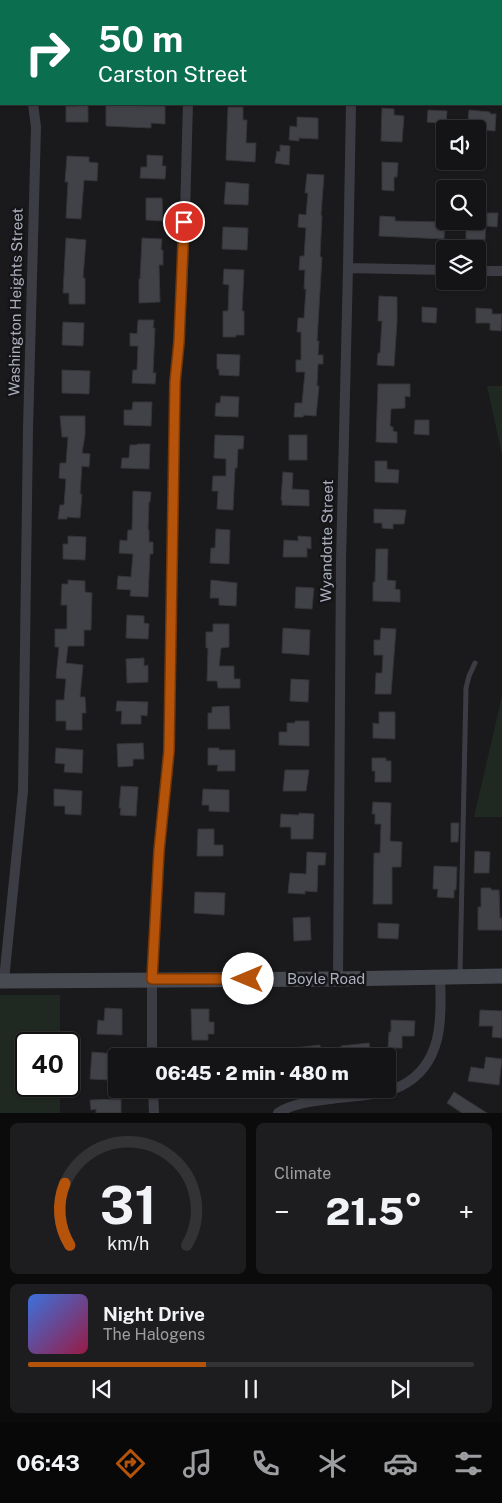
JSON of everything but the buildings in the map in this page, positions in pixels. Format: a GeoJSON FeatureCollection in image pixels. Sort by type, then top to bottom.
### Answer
{"type":"FeatureCollection","features":[{"type":"Feature","properties":{"kind":"street","name":"Washington Heights Street"},"geometry":{"type":"LineString","coordinates":[[2,980],[23,791],[28,429],[36,127],[33,105]]}},
{"type":"Feature","properties":{"kind":"street"},"geometry":{"type":"LineString","coordinates":[[152,1048],[152,979],[159,851],[169,751],[175,382],[183,271],[188,105]]}},
{"type":"Feature","properties":{"kind":"street","name":"Wyandotte Street"},"geometry":{"type":"LineString","coordinates":[[338,979],[341,561],[351,105]]}},
{"type":"Feature","properties":{"kind":"street"},"geometry":{"type":"LineString","coordinates":[[348,268],[436,270]]}},
{"type":"Feature","properties":{"kind":"street"},"geometry":{"type":"LineString","coordinates":[[486,271],[502,272]]}},
{"type":"Feature","properties":{"kind":"street","name":"Boyle Road"},"geometry":{"type":"LineString","coordinates":[[2,980],[338,979],[502,976]]}},
{"type":"Feature","properties":{"kind":"street"},"geometry":{"type":"LineString","coordinates":[[278,1113],[287,1107],[315,1101],[378,1093],[400,1086],[418,1075],[430,1058],[437,1043],[441,1027],[440,978]]}},
{"type":"Feature","properties":{"kind":"street"},"geometry":{"type":"LineString","coordinates":[[153,1098],[154,1113]]}},
{"type":"Feature","properties":{"kind":"lane"},"geometry":{"type":"LineString","coordinates":[[460,977],[466,688],[475,663]]}},
{"type":"Feature","properties":{"kind":"shaded area"},"geometry":{"type":"Polygon","coordinates":[[[487,386],[502,386],[502,455],[487,386]]]}},
{"type":"Feature","properties":{"kind":"shaded area"},"geometry":{"type":"Polygon","coordinates":[[[502,696],[502,817],[474,817],[502,696]]]}},
{"type":"Feature","properties":{"kind":"shaded area"},"geometry":{"type":"Polygon","coordinates":[[[0,995],[60,995],[60,1032],[15,1032],[15,1097],[60,1097],[60,1113],[0,1113],[0,995]]]}},
{"type":"Feature","properties":{"kind":"route"},"geometry":{"type":"LineString","coordinates":[[184,222],[179,342],[175,382],[169,751],[159,851],[152,979],[248,979]]}}]}
